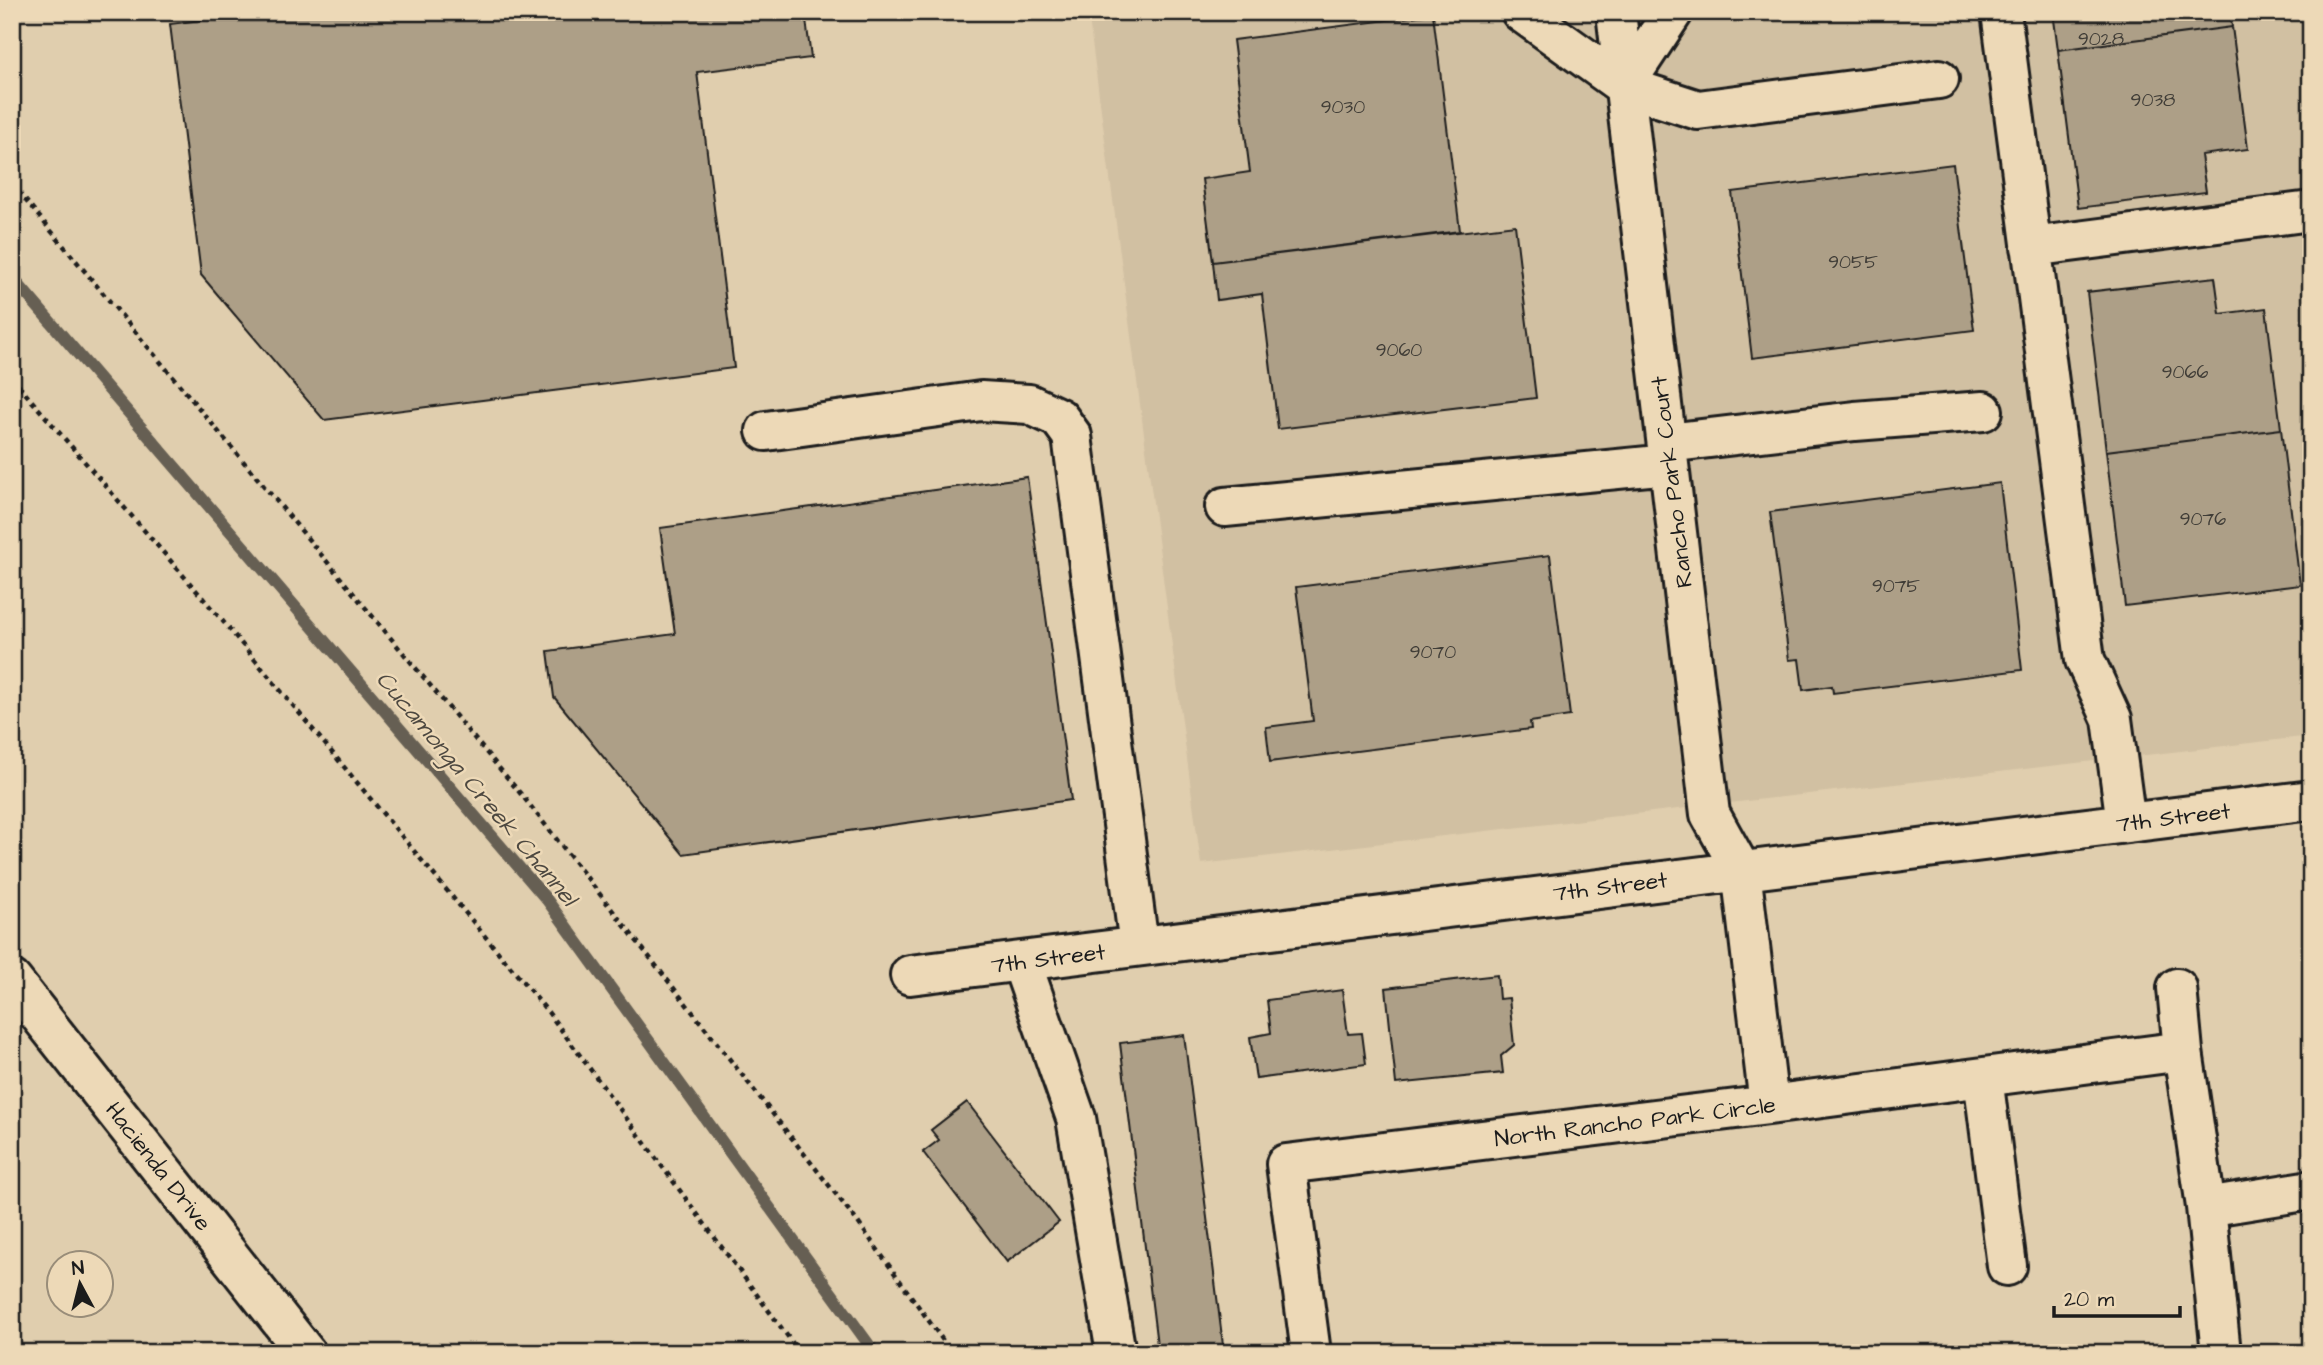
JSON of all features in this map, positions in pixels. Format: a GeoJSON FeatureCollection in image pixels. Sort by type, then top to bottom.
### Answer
{"type":"FeatureCollection","features":[{"type":"Feature","properties":{"kind":"street"},"geometry":{"type":"LineString","coordinates":[[1521,12],[1624,86],[1698,110],[1939,79]]}},
{"type":"Feature","properties":{"kind":"street","name":"Rancho Park Court"},"geometry":{"type":"LineString","coordinates":[[1616,12],[1710,814],[1741,870]]}},
{"type":"Feature","properties":{"kind":"street"},"geometry":{"type":"LineString","coordinates":[[1624,86],[1673,12]]}},
{"type":"Feature","properties":{"kind":"street"},"geometry":{"type":"LineString","coordinates":[[2001,12],[2085,660],[2112,719],[2126,823]]}},
{"type":"Feature","properties":{"kind":"street"},"geometry":{"type":"LineString","coordinates":[[2031,247],[2311,211]]}},
{"type":"Feature","properties":{"kind":"street"},"geometry":{"type":"LineString","coordinates":[[766,431],[981,401],[1029,404],[1059,418],[1072,436],[1139,946]]}},
{"type":"Feature","properties":{"kind":"street"},"geometry":{"type":"LineString","coordinates":[[1225,507],[1668,454],[1855,421],[1983,411]]}},
{"type":"Feature","properties":{"kind":"street","name":"7th Street"},"geometry":{"type":"LineString","coordinates":[[910,975],[2311,800]]}},
{"type":"Feature","properties":{"kind":"street"},"geometry":{"type":"LineString","coordinates":[[1741,870],[1769,1105]]}},
{"type":"Feature","properties":{"kind":"street"},"geometry":{"type":"LineString","coordinates":[[1021,961],[1076,1118],[1116,1353]]}},
{"type":"Feature","properties":{"kind":"street","name":"Hacienda Drive"},"geometry":{"type":"LineString","coordinates":[[12,980],[306,1353]]}},
{"type":"Feature","properties":{"kind":"street"},"geometry":{"type":"LineString","coordinates":[[2178,988],[2183,1051],[2206,1207],[2221,1353]]}},
{"type":"Feature","properties":{"kind":"street","name":"North Rancho Park Circle"},"geometry":{"type":"LineString","coordinates":[[1311,1353],[1286,1164],[2183,1051]]}},
{"type":"Feature","properties":{"kind":"street"},"geometry":{"type":"LineString","coordinates":[[1983,1077],[2007,1266]]}},
{"type":"Feature","properties":{"kind":"street"},"geometry":{"type":"LineString","coordinates":[[2206,1207],[2311,1190]]}},
{"type":"Feature","properties":{"kind":"path"},"geometry":{"type":"LineString","coordinates":[[12,184],[525,799],[857,1221],[952,1353]]}},
{"type":"Feature","properties":{"kind":"path"},"geometry":{"type":"LineString","coordinates":[[12,378],[230,630],[548,1012],[800,1353]]}},
{"type":"Feature","properties":{"kind":"shaded area"},"geometry":{"type":"Polygon","coordinates":[[[1088,12],[2311,12],[2311,736],[1201,864],[1088,12]]]}},
{"type":"Feature","properties":{"kind":"building"},"geometry":{"type":"Polygon","coordinates":[[[262,12],[805,12],[811,58],[697,72],[734,368],[324,420],[201,275],[170,24],[262,12]]]}},
{"type":"Feature","properties":{"kind":"building"},"geometry":{"type":"Polygon","coordinates":[[[2053,12],[2230,12],[2232,27],[2058,50],[2053,12]]]}},
{"type":"Feature","properties":{"kind":"building"},"geometry":{"type":"Polygon","coordinates":[[[1433,14],[1460,231],[1213,262],[1202,179],[1250,172],[1233,40],[1433,14]]]}},
{"type":"Feature","properties":{"kind":"building"},"geometry":{"type":"Polygon","coordinates":[[[2232,27],[2248,149],[2201,155],[2206,192],[2078,208],[2058,50],[2232,27]]]}},
{"type":"Feature","properties":{"kind":"building"},"geometry":{"type":"Polygon","coordinates":[[[1953,164],[1974,330],[1752,358],[1732,192],[1953,164]]]}},
{"type":"Feature","properties":{"kind":"building"},"geometry":{"type":"Polygon","coordinates":[[[1515,225],[1536,398],[1278,429],[1262,294],[1217,300],[1213,262],[1515,225]]]}},
{"type":"Feature","properties":{"kind":"building"},"geometry":{"type":"Polygon","coordinates":[[[2215,277],[2220,314],[2266,308],[2281,429],[2106,451],[2087,292],[2215,277]]]}},
{"type":"Feature","properties":{"kind":"building"},"geometry":{"type":"Polygon","coordinates":[[[2281,429],[2300,585],[2125,606],[2106,451],[2281,429]]]}},
{"type":"Feature","properties":{"kind":"building"},"geometry":{"type":"Polygon","coordinates":[[[1027,477],[1071,800],[683,854],[554,697],[548,651],[675,634],[660,528],[1027,477]]]}},
{"type":"Feature","properties":{"kind":"building"},"geometry":{"type":"Polygon","coordinates":[[[2000,483],[2022,670],[1833,693],[1832,686],[1803,690],[1799,659],[1789,660],[1770,512],[2000,483]]]}},
{"type":"Feature","properties":{"kind":"building"},"geometry":{"type":"Polygon","coordinates":[[[1550,555],[1570,716],[1530,722],[1531,729],[1270,762],[1266,727],[1313,721],[1296,587],[1550,555]]]}},
{"type":"Feature","properties":{"kind":"building"},"geometry":{"type":"Polygon","coordinates":[[[1497,975],[1499,999],[1509,998],[1514,1045],[1501,1056],[1503,1073],[1396,1084],[1386,988],[1497,975]]]}},
{"type":"Feature","properties":{"kind":"building"},"geometry":{"type":"Polygon","coordinates":[[[1342,990],[1348,1034],[1362,1033],[1366,1064],[1256,1079],[1250,1037],[1271,1033],[1267,1000],[1342,990]]]}},
{"type":"Feature","properties":{"kind":"building"},"geometry":{"type":"Polygon","coordinates":[[[1184,1035],[1224,1353],[1158,1353],[1120,1043],[1184,1035]]]}},
{"type":"Feature","properties":{"kind":"building"},"geometry":{"type":"Polygon","coordinates":[[[967,1102],[1059,1222],[1007,1262],[923,1152],[939,1140],[931,1130],[967,1102]]]}},
{"type":"Feature","properties":{"kind":"waterway","name":"Cucamonga Creek Channel"},"geometry":{"type":"LineString","coordinates":[[12,277],[547,900],[875,1353]]}}]}
